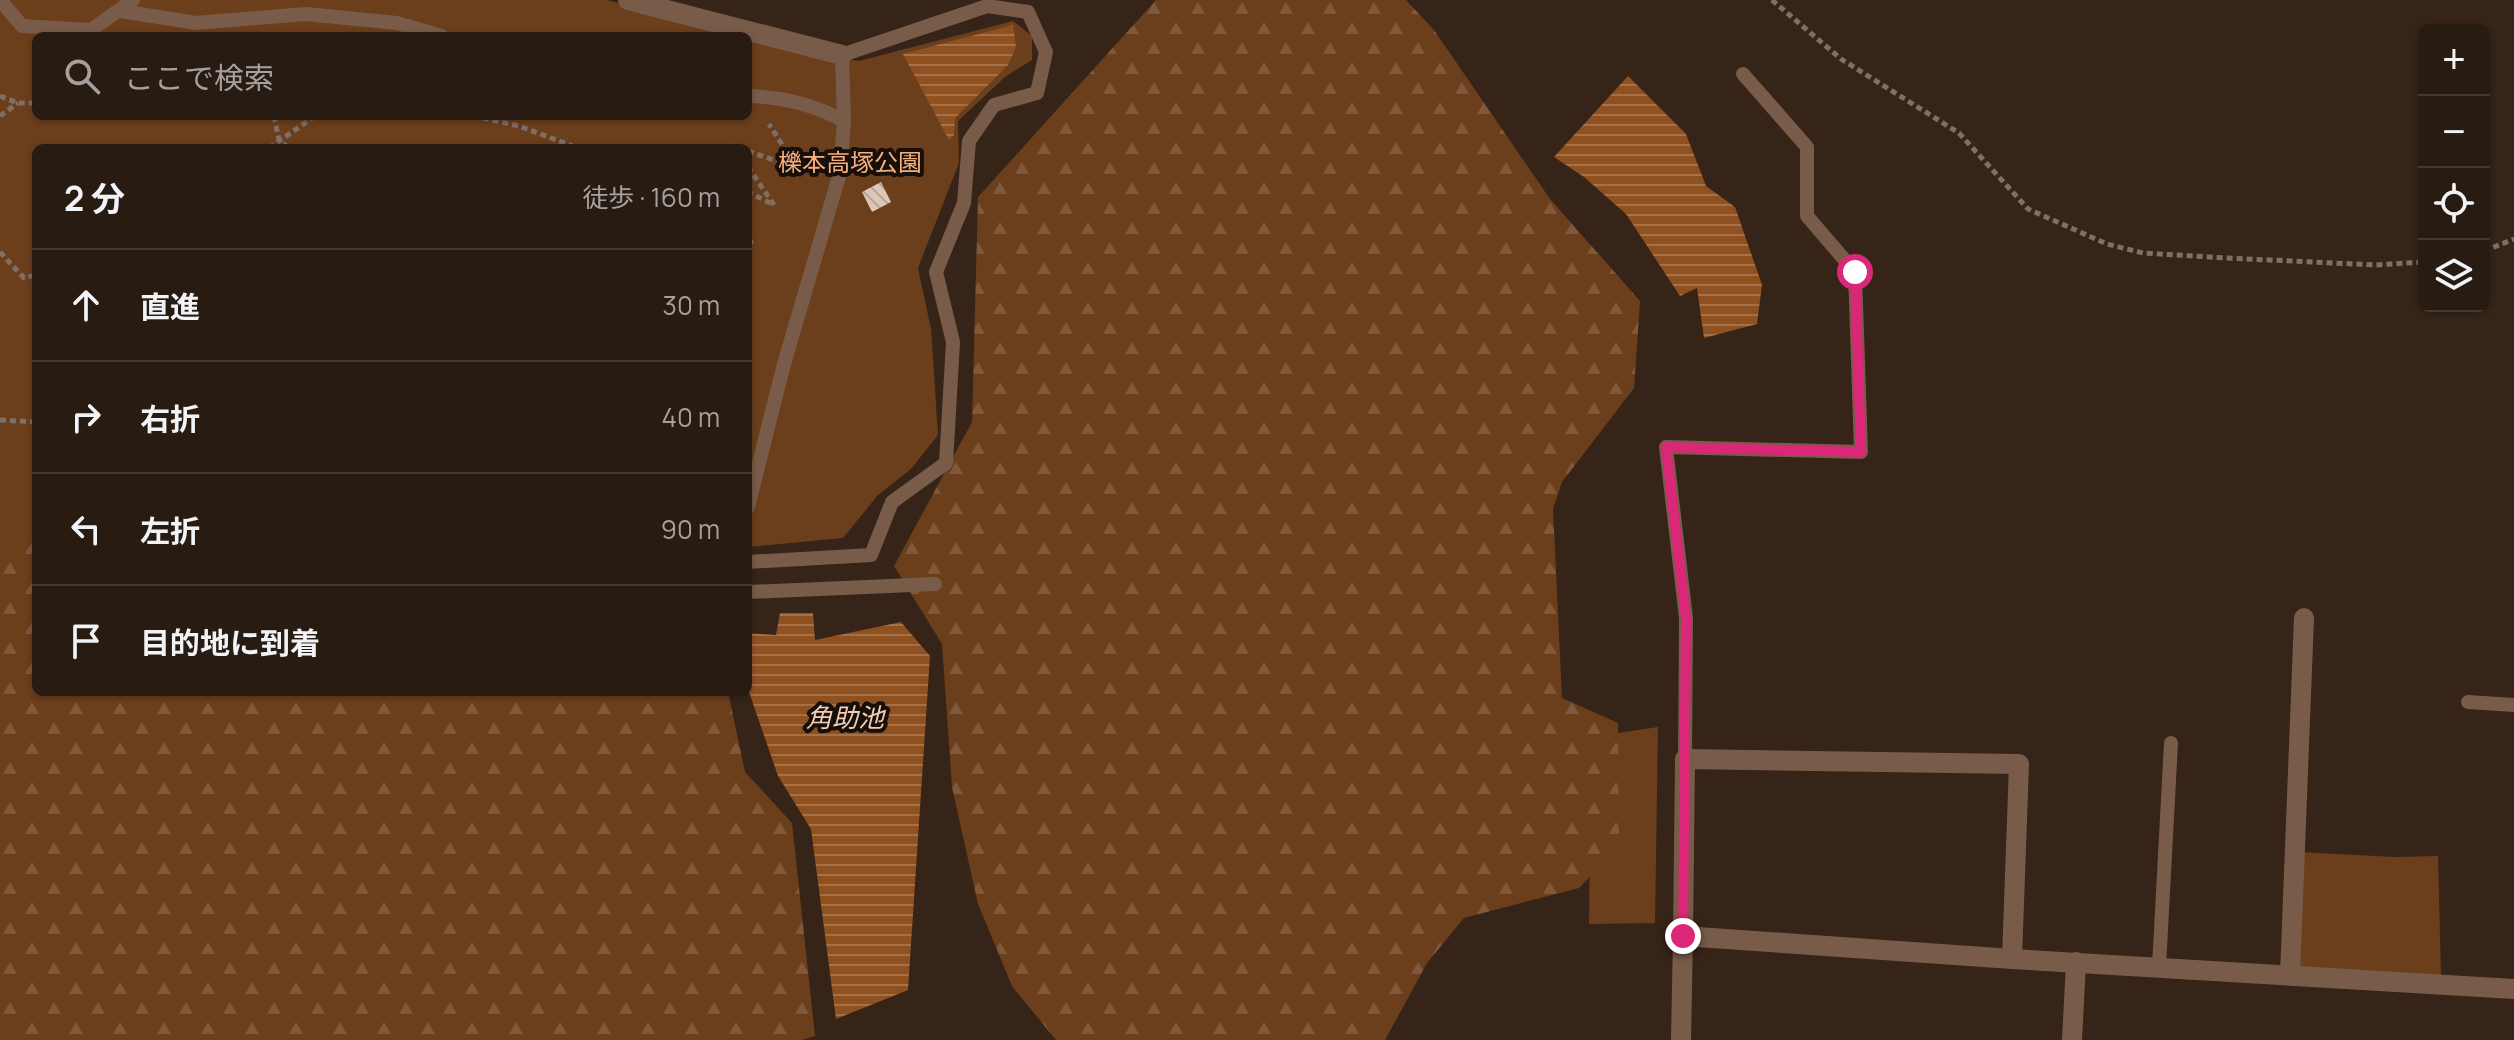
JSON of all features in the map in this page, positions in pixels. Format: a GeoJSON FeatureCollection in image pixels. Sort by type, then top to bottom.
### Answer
{"type":"FeatureCollection","features":[{"type":"Feature","properties":{"kind":"street"},"geometry":{"type":"LineString","coordinates":[[628,0],[842,55]]}},
{"type":"Feature","properties":{"kind":"street"},"geometry":{"type":"LineString","coordinates":[[2290,975],[2304,618]]}},
{"type":"Feature","properties":{"kind":"street"},"geometry":{"type":"LineString","coordinates":[[1681,1040],[1685,759],[2019,764],[2012,959]]}},
{"type":"Feature","properties":{"kind":"street"},"geometry":{"type":"LineString","coordinates":[[1683,936],[2514,989]]}},
{"type":"Feature","properties":{"kind":"street"},"geometry":{"type":"LineString","coordinates":[[2072,1040],[2076,962]]}},
{"type":"Feature","properties":{"kind":"lane"},"geometry":{"type":"LineString","coordinates":[[0,0],[22,26],[91,30],[133,0]]}},
{"type":"Feature","properties":{"kind":"lane"},"geometry":{"type":"LineString","coordinates":[[752,491],[784,364],[840,173],[844,121],[842,55],[987,6],[1028,12],[1046,52],[1037,93],[994,105],[969,141],[964,203],[936,272],[953,342],[946,463],[892,502],[871,555],[752,562]]}},
{"type":"Feature","properties":{"kind":"lane"},"geometry":{"type":"LineString","coordinates":[[121,11],[196,23],[306,14],[397,23],[428,32]]}},
{"type":"Feature","properties":{"kind":"lane"},"geometry":{"type":"LineString","coordinates":[[1685,759],[1686,618],[1666,447],[1861,452],[1855,272],[1807,216],[1807,147],[1743,74]]}},
{"type":"Feature","properties":{"kind":"lane"},"geometry":{"type":"LineString","coordinates":[[752,96],[773,97],[820,108],[844,121]]}},
{"type":"Feature","properties":{"kind":"lane"},"geometry":{"type":"LineString","coordinates":[[752,592],[935,584]]}},
{"type":"Feature","properties":{"kind":"lane"},"geometry":{"type":"LineString","coordinates":[[2468,702],[2514,705]]}},
{"type":"Feature","properties":{"kind":"lane"},"geometry":{"type":"LineString","coordinates":[[2159,967],[2171,743]]}},
{"type":"Feature","properties":{"kind":"path"},"geometry":{"type":"LineString","coordinates":[[1772,0],[1841,59],[1959,133],[2028,209],[2107,244],[2143,253],[2376,265],[2418,262]]}},
{"type":"Feature","properties":{"kind":"path"},"geometry":{"type":"LineString","coordinates":[[0,96],[18,103],[32,103]]}},
{"type":"Feature","properties":{"kind":"path"},"geometry":{"type":"LineString","coordinates":[[752,152],[797,168],[766,120],[773,97]]}},
{"type":"Feature","properties":{"kind":"path"},"geometry":{"type":"LineString","coordinates":[[0,116],[18,103]]}},
{"type":"Feature","properties":{"kind":"path"},"geometry":{"type":"LineString","coordinates":[[275,120],[279,140],[284,144]]}},
{"type":"Feature","properties":{"kind":"path"},"geometry":{"type":"LineString","coordinates":[[274,144],[309,120]]}},
{"type":"Feature","properties":{"kind":"path"},"geometry":{"type":"LineString","coordinates":[[491,120],[519,126],[567,144]]}},
{"type":"Feature","properties":{"kind":"path"},"geometry":{"type":"LineString","coordinates":[[752,173],[774,205],[752,194]]}},
{"type":"Feature","properties":{"kind":"path"},"geometry":{"type":"LineString","coordinates":[[2490,249],[2514,239]]}},
{"type":"Feature","properties":{"kind":"path"},"geometry":{"type":"LineString","coordinates":[[0,252],[24,278],[32,276]]}},
{"type":"Feature","properties":{"kind":"path"},"geometry":{"type":"LineString","coordinates":[[0,420],[32,422]]}},
{"type":"Feature","properties":{"kind":"green space","name":"櫟本高塚公園"},"geometry":{"type":"Polygon","coordinates":[[[0,0],[607,0],[724,32],[32,32],[32,120],[752,120],[752,39],[791,50],[859,61],[1013,21],[1032,36],[1032,60],[1005,77],[958,121],[959,163],[918,268],[931,329],[938,435],[911,469],[878,495],[843,538],[752,547],[752,144],[32,144],[32,633],[0,620],[0,0]]]}},
{"type":"Feature","properties":{"kind":"green space"},"geometry":{"type":"Polygon","coordinates":[[[1156,0],[1406,0],[1434,30],[1550,199],[1640,301],[1634,388],[1562,482],[1553,509],[1562,698],[1618,723],[1619,847],[1579,888],[1464,918],[1427,963],[1385,1040],[1056,1040],[1012,986],[978,904],[952,787],[942,644],[894,566],[972,422],[978,197],[1156,0]]]}},
{"type":"Feature","properties":{"kind":"green space"},"geometry":{"type":"Polygon","coordinates":[[[0,533],[32,544],[32,696],[729,696],[745,772],[792,823],[815,1036],[802,1040],[0,1040],[0,533]]]}},
{"type":"Feature","properties":{"kind":"green space"},"geometry":{"type":"Polygon","coordinates":[[[1658,727],[1655,923],[1589,924],[1591,737],[1658,727]]]}},
{"type":"Feature","properties":{"kind":"green space"},"geometry":{"type":"Polygon","coordinates":[[[2299,852],[2438,856],[2441,976],[2295,971],[2299,852]]]}},
{"type":"Feature","properties":{"kind":"water"},"geometry":{"type":"Polygon","coordinates":[[[1013,25],[1016,47],[1008,65],[955,118],[954,135],[949,140],[903,54],[1013,25]]]}},
{"type":"Feature","properties":{"kind":"water"},"geometry":{"type":"Polygon","coordinates":[[[1628,76],[1686,134],[1706,186],[1735,207],[1762,285],[1757,324],[1704,338],[1697,288],[1680,296],[1626,214],[1584,177],[1554,157],[1628,76]]]}},
{"type":"Feature","properties":{"kind":"water","name":"角助池"},"geometry":{"type":"Polygon","coordinates":[[[780,613],[813,613],[815,640],[901,622],[930,656],[908,990],[836,1019],[811,829],[778,776],[750,696],[752,633],[776,635],[780,613]]]}},
{"type":"Feature","properties":{"kind":"building"},"geometry":{"type":"Polygon","coordinates":[[[881,182],[891,202],[872,212],[862,192],[881,182]]]}},
{"type":"Feature","properties":{"kind":"route"},"geometry":{"type":"LineString","coordinates":[[1683,936],[1686,618],[1666,447],[1861,452],[1855,272]]}}]}
